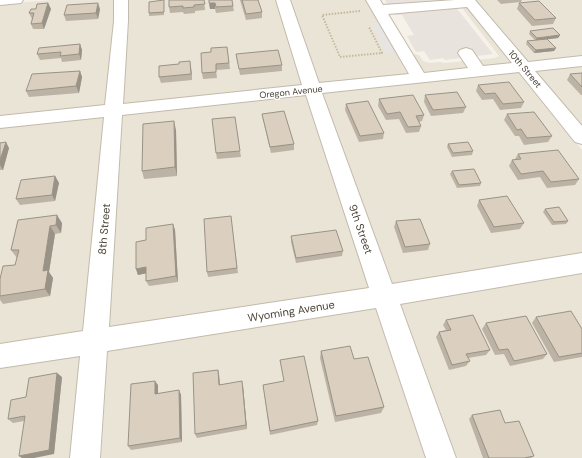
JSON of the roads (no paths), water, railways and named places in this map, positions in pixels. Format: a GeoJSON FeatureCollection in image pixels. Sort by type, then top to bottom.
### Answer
{"type":"FeatureCollection","features":[{"type":"Feature","properties":{"kind":"street"},"geometry":{"type":"LineString","coordinates":[[0,1],[16,0]]}},
{"type":"Feature","properties":{"kind":"street","name":"8th Street"},"geometry":{"type":"LineString","coordinates":[[85,458],[121,21],[121,0]]}},
{"type":"Feature","properties":{"kind":"street","name":"9th Street"},"geometry":{"type":"LineString","coordinates":[[283,0],[312,89],[441,458]]}},
{"type":"Feature","properties":{"kind":"street"},"geometry":{"type":"LineString","coordinates":[[418,78],[376,5],[469,2]]}},
{"type":"Feature","properties":{"kind":"street","name":"10th Street"},"geometry":{"type":"LineString","coordinates":[[469,2],[582,138]]}},
{"type":"Feature","properties":{"kind":"street"},"geometry":{"type":"LineString","coordinates":[[466,53],[479,72]]}},
{"type":"Feature","properties":{"kind":"street","name":"Oregon Avenue"},"geometry":{"type":"LineString","coordinates":[[0,122],[582,61]]}},
{"type":"Feature","properties":{"kind":"street","name":"Wyoming Avenue"},"geometry":{"type":"LineString","coordinates":[[0,356],[384,296],[582,263]]}}]}
